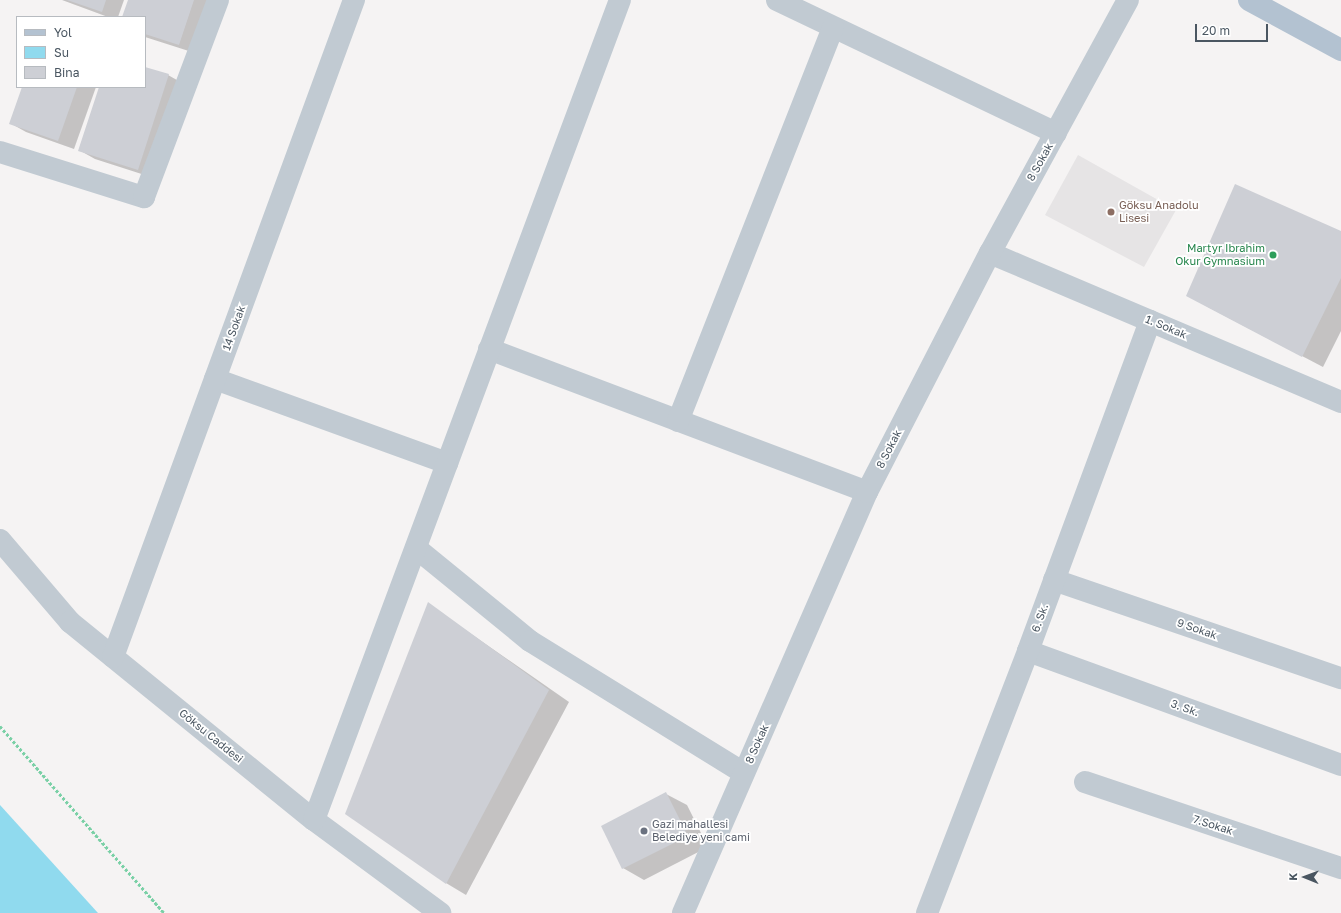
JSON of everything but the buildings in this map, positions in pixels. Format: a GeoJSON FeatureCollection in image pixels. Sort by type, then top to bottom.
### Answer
{"type":"FeatureCollection","features":[{"type":"Feature","properties":{"kind":"main road"},"geometry":{"type":"LineString","coordinates":[[1249,0],[1341,50]]}},
{"type":"Feature","properties":{"kind":"street"},"geometry":{"type":"LineString","coordinates":[[0,152],[144,197],[218,0]]}},
{"type":"Feature","properties":{"kind":"street","name":"14 Sokak"},"geometry":{"type":"LineString","coordinates":[[113,657],[354,0]]}},
{"type":"Feature","properties":{"kind":"street"},"geometry":{"type":"LineString","coordinates":[[314,820],[620,0]]}},
{"type":"Feature","properties":{"kind":"street"},"geometry":{"type":"LineString","coordinates":[[777,0],[1056,133]]}},
{"type":"Feature","properties":{"kind":"street","name":"8 Sokak"},"geometry":{"type":"LineString","coordinates":[[683,913],[867,492],[990,253],[1128,0]]}},
{"type":"Feature","properties":{"kind":"street"},"geometry":{"type":"LineString","coordinates":[[678,421],[833,27]]}},
{"type":"Feature","properties":{"kind":"street","name":"1. Sokak"},"geometry":{"type":"LineString","coordinates":[[990,253],[1341,402]]}},
{"type":"Feature","properties":{"kind":"street","name":"6. Sk."},"geometry":{"type":"LineString","coordinates":[[927,913],[1028,651],[1150,321]]}},
{"type":"Feature","properties":{"kind":"street"},"geometry":{"type":"LineString","coordinates":[[489,349],[867,492]]}},
{"type":"Feature","properties":{"kind":"street"},"geometry":{"type":"LineString","coordinates":[[215,379],[447,463]]}},
{"type":"Feature","properties":{"kind":"street","name":"Göksu Caddesi"},"geometry":{"type":"LineString","coordinates":[[0,540],[70,622],[314,820],[440,913]]}},
{"type":"Feature","properties":{"kind":"street"},"geometry":{"type":"LineString","coordinates":[[416,548],[530,641],[744,773]]}},
{"type":"Feature","properties":{"kind":"street","name":"9 Sokak"},"geometry":{"type":"LineString","coordinates":[[1054,580],[1341,678]]}},
{"type":"Feature","properties":{"kind":"street","name":"3. Sk."},"geometry":{"type":"LineString","coordinates":[[1028,651],[1341,765]]}},
{"type":"Feature","properties":{"kind":"street","name":"7.Sokak"},"geometry":{"type":"LineString","coordinates":[[1085,782],[1341,868]]}},
{"type":"Feature","properties":{"kind":"path"},"geometry":{"type":"LineString","coordinates":[[0,726],[164,913]]}},
{"type":"Feature","properties":{"kind":"shaded area","name":"Göksu Anadolu Lisesi"},"geometry":{"type":"Polygon","coordinates":[[[1078,155],[1176,210],[1144,267],[1045,215],[1078,155]]]}},
{"type":"Feature","properties":{"kind":"water"},"geometry":{"type":"Polygon","coordinates":[[[0,805],[98,913],[0,913],[0,805]]]}},
{"type":"Feature","properties":{"kind":"place","name":"Göksu Anadolu Lisesi"},"geometry":{"type":"Point","coordinates":[1111,212]}},
{"type":"Feature","properties":{"kind":"place","name":"Martyr Ibrahim Okur Gymnasium"},"geometry":{"type":"Point","coordinates":[1273,255]}},
{"type":"Feature","properties":{"kind":"place","name":"Gazi mahallesi Belediye yeni cami"},"geometry":{"type":"Point","coordinates":[644,831]}}]}
